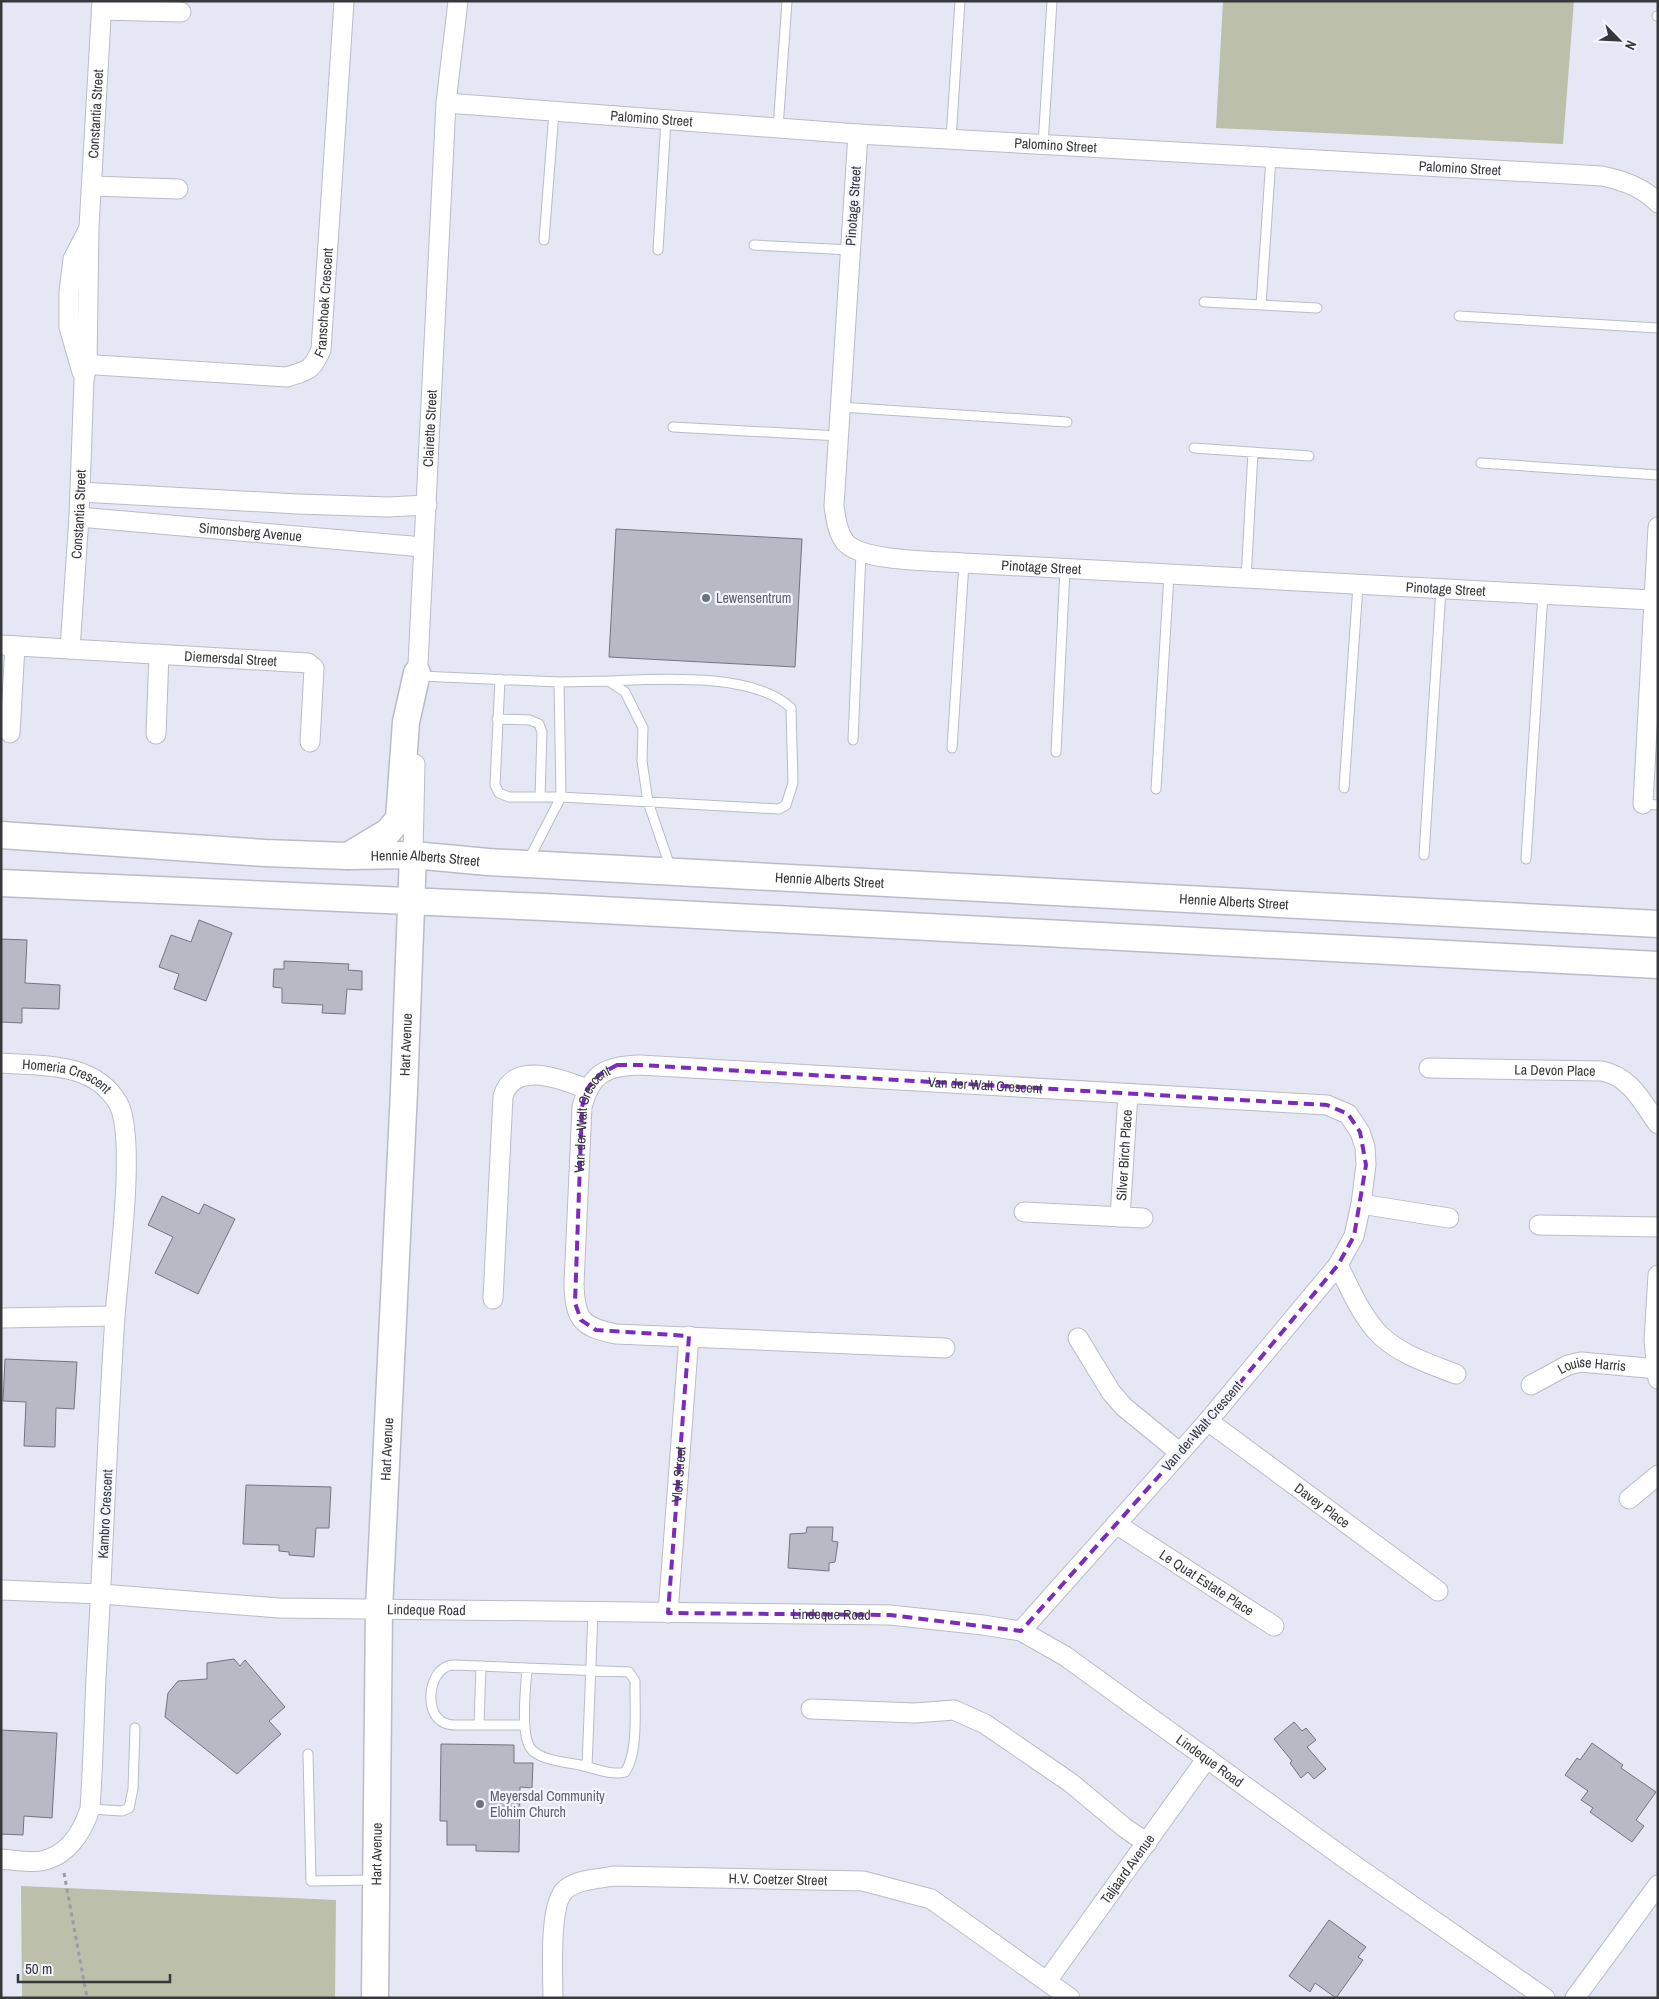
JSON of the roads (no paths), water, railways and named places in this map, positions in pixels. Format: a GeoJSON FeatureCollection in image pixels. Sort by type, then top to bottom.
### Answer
{"type":"FeatureCollection","features":[{"type":"Feature","properties":{"kind":"street","name":"Franschoek Crescent"},"geometry":{"type":"LineString","coordinates":[[84,369],[287,377],[304,372],[314,366],[321,350],[344,1]]}},
{"type":"Feature","properties":{"kind":"street","name":"Clairette Street"},"geometry":{"type":"LineString","coordinates":[[413,855],[417,674],[446,104],[458,1]]}},
{"type":"Feature","properties":{"kind":"street","name":"Constantia Street"},"geometry":{"type":"LineString","coordinates":[[70,649],[79,517],[90,227],[102,6]]}},
{"type":"Feature","properties":{"kind":"street"},"geometry":{"type":"LineString","coordinates":[[102,6],[181,12]]}},
{"type":"Feature","properties":{"kind":"street","name":"Palomino Street"},"geometry":{"type":"LineString","coordinates":[[446,104],[858,134],[1602,176],[1625,181],[1656,198]]}},
{"type":"Feature","properties":{"kind":"street","name":"Pinotage Street"},"geometry":{"type":"LineString","coordinates":[[858,134],[834,506],[838,531],[847,544],[861,553],[881,557],[964,563],[1652,600]]}},
{"type":"Feature","properties":{"kind":"street"},"geometry":{"type":"LineString","coordinates":[[92,186],[178,189]]}},
{"type":"Feature","properties":{"kind":"street","name":"Simonsberg Avenue"},"geometry":{"type":"LineString","coordinates":[[80,492],[298,504],[388,507],[427,505]]}},
{"type":"Feature","properties":{"kind":"street","name":"Simonsberg Avenue"},"geometry":{"type":"LineString","coordinates":[[79,517],[423,547]]}},
{"type":"Feature","properties":{"kind":"street"},"geometry":{"type":"LineString","coordinates":[[1650,804],[1653,677],[1652,600],[1656,572],[1658,527]]}},
{"type":"Feature","properties":{"kind":"street"},"geometry":{"type":"LineString","coordinates":[[8,646],[10,733]]}},
{"type":"Feature","properties":{"kind":"street","name":"Diemersdal Street"},"geometry":{"type":"LineString","coordinates":[[8,646],[304,661],[311,664],[314,668],[310,742]]}},
{"type":"Feature","properties":{"kind":"street"},"geometry":{"type":"LineString","coordinates":[[156,734],[159,654]]}},
{"type":"Feature","properties":{"kind":"street"},"geometry":{"type":"LineString","coordinates":[[347,856],[388,832],[399,819],[406,722],[417,674]]}},
{"type":"Feature","properties":{"kind":"street","name":"Hennie Alberts Street"},"geometry":{"type":"LineString","coordinates":[[1,836],[265,853],[347,856],[413,855],[527,864],[1658,924]]}},
{"type":"Feature","properties":{"kind":"street","name":"Hart Avenue"},"geometry":{"type":"LineString","coordinates":[[374,1998],[379,1609],[404,1091],[413,855]]}},
{"type":"Feature","properties":{"kind":"street"},"geometry":{"type":"LineString","coordinates":[[1,883],[347,897],[410,902],[544,907],[1658,965]]}},
{"type":"Feature","properties":{"kind":"street","name":"Homeria Crescent"},"geometry":{"type":"LineString","coordinates":[[1,1063],[66,1068],[85,1073],[98,1080],[110,1090],[120,1106]]}},
{"type":"Feature","properties":{"kind":"street","name":"Van der Walt Crescent"},"geometry":{"type":"LineString","coordinates":[[945,1348],[616,1334],[596,1330],[581,1320],[575,1303],[574,1284],[582,1107],[587,1089],[599,1075],[617,1066],[640,1065],[1326,1105],[1348,1114],[1360,1132],[1366,1165],[1361,1204],[1354,1236],[1338,1264],[1208,1421],[1021,1631]]}},
{"type":"Feature","properties":{"kind":"street","name":"La Devon Place"},"geometry":{"type":"LineString","coordinates":[[1429,1068],[1602,1071],[1623,1079],[1658,1124]]}},
{"type":"Feature","properties":{"kind":"street"},"geometry":{"type":"LineString","coordinates":[[492,1299],[503,1096],[506,1086],[514,1078],[550,1076],[587,1089]]}},
{"type":"Feature","properties":{"kind":"street","name":"Silver Birch Place"},"geometry":{"type":"LineString","coordinates":[[1120,1217],[1128,1094]]}},
{"type":"Feature","properties":{"kind":"street","name":"Kambro Crescent"},"geometry":{"type":"LineString","coordinates":[[1,1859],[40,1861],[60,1854],[76,1838],[85,1824],[90,1809],[115,1316],[125,1188],[126,1126],[120,1106]]}},
{"type":"Feature","properties":{"kind":"street"},"geometry":{"type":"LineString","coordinates":[[1361,1204],[1449,1218]]}},
{"type":"Feature","properties":{"kind":"street","name":"Silver Birch Place"},"geometry":{"type":"LineString","coordinates":[[1024,1212],[1143,1218]]}},
{"type":"Feature","properties":{"kind":"street"},"geometry":{"type":"LineString","coordinates":[[1538,1225],[1658,1227]]}},
{"type":"Feature","properties":{"kind":"street"},"geometry":{"type":"LineString","coordinates":[[1338,1264],[1366,1318],[1380,1335],[1393,1346],[1410,1355],[1456,1374]]}},
{"type":"Feature","properties":{"kind":"street"},"geometry":{"type":"LineString","coordinates":[[1657,1372],[1654,1341],[1658,1275]]}},
{"type":"Feature","properties":{"kind":"street"},"geometry":{"type":"LineString","coordinates":[[1,1318],[115,1316]]}},
{"type":"Feature","properties":{"kind":"street","name":"Vlok Street"},"geometry":{"type":"LineString","coordinates":[[668,1613],[689,1336]]}},
{"type":"Feature","properties":{"kind":"street"},"geometry":{"type":"LineString","coordinates":[[1078,1338],[1111,1392],[1124,1407],[1179,1452]]}},
{"type":"Feature","properties":{"kind":"street","name":"Louise Harris"},"geometry":{"type":"LineString","coordinates":[[1531,1385],[1568,1365],[1581,1362],[1657,1372]]}},
{"type":"Feature","properties":{"kind":"street","name":"Davey Place"},"geometry":{"type":"LineString","coordinates":[[1208,1421],[1438,1591]]}},
{"type":"Feature","properties":{"kind":"street"},"geometry":{"type":"LineString","coordinates":[[1629,1499],[1658,1475]]}},
{"type":"Feature","properties":{"kind":"street","name":"Le Quat Estate Place"},"geometry":{"type":"LineString","coordinates":[[1116,1524],[1274,1626]]}},
{"type":"Feature","properties":{"kind":"street","name":"Lindeque Road"},"geometry":{"type":"LineString","coordinates":[[1,1590],[101,1594],[280,1608],[890,1615],[1021,1631],[1065,1656],[1354,1865],[1545,1998]]}},
{"type":"Feature","properties":{"kind":"street"},"geometry":{"type":"LineString","coordinates":[[811,1709],[915,1713],[954,1710],[985,1724],[1072,1783],[1124,1828],[1147,1843]]}},
{"type":"Feature","properties":{"kind":"street","name":"Taljaard Avenue"},"geometry":{"type":"LineString","coordinates":[[1047,1981],[1207,1758]]}},
{"type":"Feature","properties":{"kind":"street","name":"H.V. Coetzer Street"},"geometry":{"type":"LineString","coordinates":[[553,1998],[553,1929],[557,1904],[565,1890],[582,1881],[614,1876],[863,1881],[932,1900],[1070,1998]]}},
{"type":"Feature","properties":{"kind":"street"},"geometry":{"type":"LineString","coordinates":[[1575,1998],[1658,1885]]}},
{"type":"Feature","properties":{"kind":"lane"},"geometry":{"type":"LineString","coordinates":[[778,128],[787,1]]}},
{"type":"Feature","properties":{"kind":"lane"},"geometry":{"type":"LineString","coordinates":[[951,139],[960,1]]}},
{"type":"Feature","properties":{"kind":"lane"},"geometry":{"type":"LineString","coordinates":[[1043,144],[1052,1]]}},
{"type":"Feature","properties":{"kind":"lane"},"geometry":{"type":"LineString","coordinates":[[544,240],[554,112]]}},
{"type":"Feature","properties":{"kind":"lane"},"geometry":{"type":"LineString","coordinates":[[658,250],[666,120]]}},
{"type":"Feature","properties":{"kind":"lane"},"geometry":{"type":"LineString","coordinates":[[1262,305],[1271,158]]}},
{"type":"Feature","properties":{"kind":"lane"},"geometry":{"type":"LineString","coordinates":[[754,245],[851,250]]}},
{"type":"Feature","properties":{"kind":"lane"},"geometry":{"type":"LineString","coordinates":[[1204,302],[1317,308]]}},
{"type":"Feature","properties":{"kind":"lane"},"geometry":{"type":"LineString","coordinates":[[1459,316],[1658,328]]}},
{"type":"Feature","properties":{"kind":"lane"},"geometry":{"type":"LineString","coordinates":[[840,407],[1067,422]]}},
{"type":"Feature","properties":{"kind":"lane"},"geometry":{"type":"LineString","coordinates":[[673,427],[838,436]]}},
{"type":"Feature","properties":{"kind":"lane"},"geometry":{"type":"LineString","coordinates":[[1194,448],[1309,456]]}},
{"type":"Feature","properties":{"kind":"lane"},"geometry":{"type":"LineString","coordinates":[[1246,578],[1253,452]]}},
{"type":"Feature","properties":{"kind":"lane"},"geometry":{"type":"LineString","coordinates":[[1481,463],[1658,475]]}},
{"type":"Feature","properties":{"kind":"lane"},"geometry":{"type":"LineString","coordinates":[[853,740],[861,553]]}},
{"type":"Feature","properties":{"kind":"lane"},"geometry":{"type":"LineString","coordinates":[[952,748],[964,563]]}},
{"type":"Feature","properties":{"kind":"lane"},"geometry":{"type":"LineString","coordinates":[[1056,752],[1065,569]]}},
{"type":"Feature","properties":{"kind":"lane"},"geometry":{"type":"LineString","coordinates":[[1156,789],[1169,574]]}},
{"type":"Feature","properties":{"kind":"lane"},"geometry":{"type":"LineString","coordinates":[[1344,788],[1358,585]]}},
{"type":"Feature","properties":{"kind":"lane"},"geometry":{"type":"LineString","coordinates":[[1424,855],[1441,589]]}},
{"type":"Feature","properties":{"kind":"lane"},"geometry":{"type":"LineString","coordinates":[[1526,859],[1542,594]]}},
{"type":"Feature","properties":{"kind":"lane"},"geometry":{"type":"LineString","coordinates":[[417,674],[559,682],[681,679],[744,686],[776,696],[791,708],[793,784],[786,806],[779,809],[561,797],[509,797],[499,794],[495,785],[500,679]]}},
{"type":"Feature","properties":{"kind":"lane"},"geometry":{"type":"LineString","coordinates":[[609,681],[625,692],[643,728],[642,760],[648,802],[672,871]]}},
{"type":"Feature","properties":{"kind":"lane"},"geometry":{"type":"LineString","coordinates":[[527,864],[561,797],[559,682]]}},
{"type":"Feature","properties":{"kind":"lane"},"geometry":{"type":"LineString","coordinates":[[497,719],[530,720],[539,724],[542,732],[540,797]]}},
{"type":"Feature","properties":{"kind":"lane"},"geometry":{"type":"LineString","coordinates":[[587,1767],[593,1612]]}},
{"type":"Feature","properties":{"kind":"lane"},"geometry":{"type":"LineString","coordinates":[[525,1725],[447,1724],[439,1720],[434,1714],[433,1683],[442,1668],[448,1665],[590,1670],[629,1672],[635,1681],[636,1689],[633,1750],[629,1767],[621,1774],[542,1757],[533,1751],[528,1745],[525,1725],[527,1668]]}},
{"type":"Feature","properties":{"kind":"lane"},"geometry":{"type":"LineString","coordinates":[[479,1725],[481,1666]]}},
{"type":"Feature","properties":{"kind":"lane"},"geometry":{"type":"LineString","coordinates":[[90,1809],[122,1811],[129,1808],[133,1789],[135,1728]]}},
{"type":"Feature","properties":{"kind":"lane"},"geometry":{"type":"LineString","coordinates":[[308,1754],[312,1882],[376,1880]]}},
{"type":"Feature","properties":{"kind":"place","name":"Lewensentrum"},"geometry":{"type":"Point","coordinates":[706,598]}},
{"type":"Feature","properties":{"kind":"place","name":"Meyersdal Community Elohim Church"},"geometry":{"type":"Point","coordinates":[480,1804]}}]}
